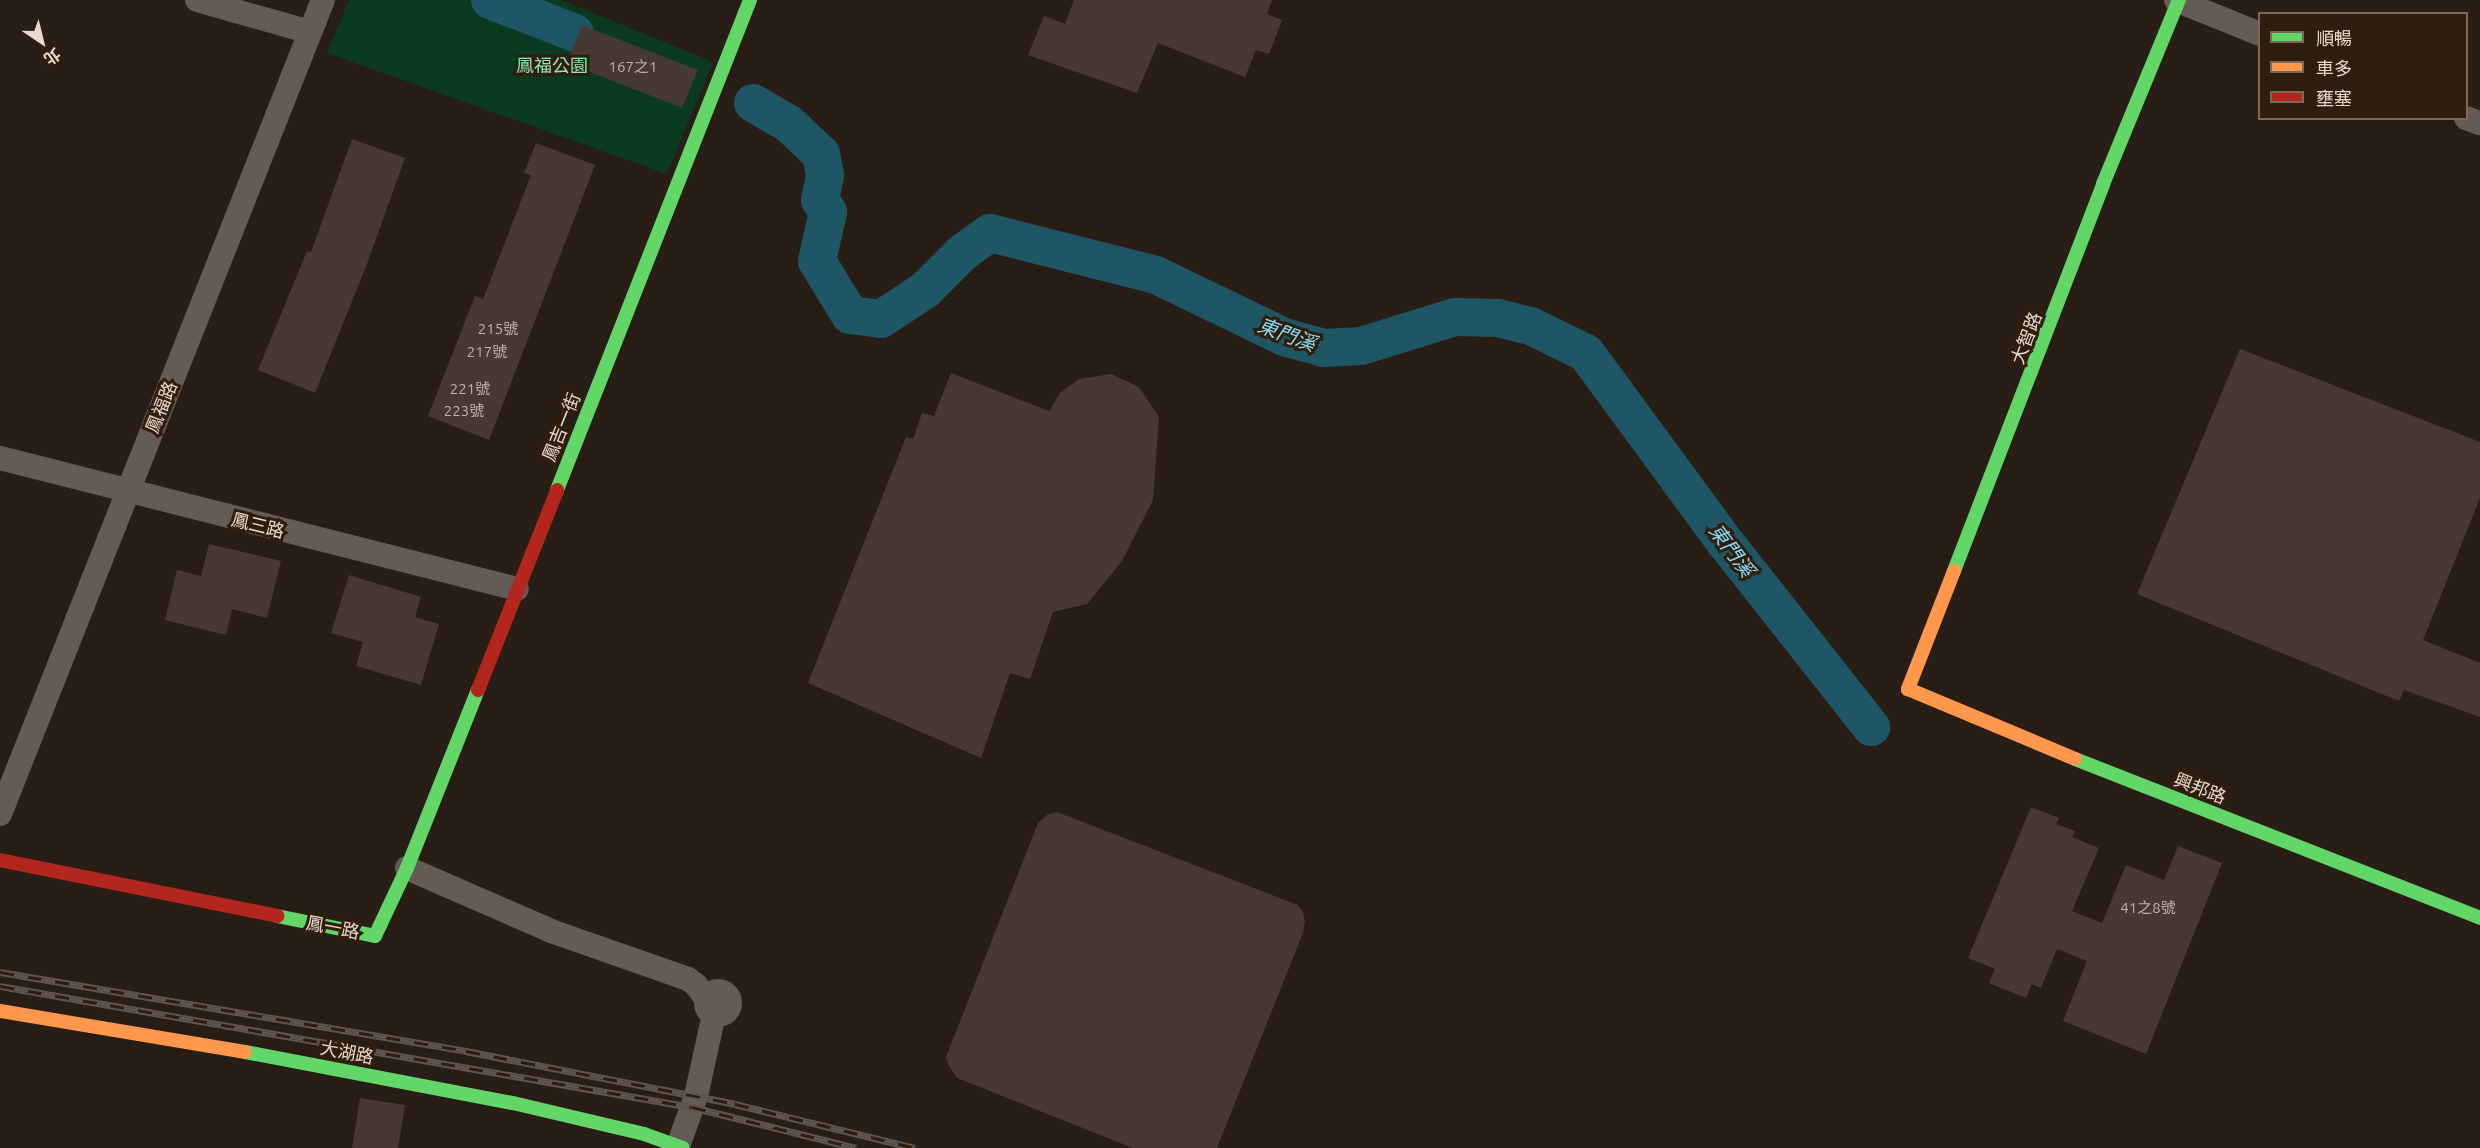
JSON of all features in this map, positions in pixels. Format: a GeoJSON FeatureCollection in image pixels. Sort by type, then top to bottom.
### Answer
{"type":"FeatureCollection","features":[{"type":"Feature","properties":{"kind":"street"},"geometry":{"type":"LineString","coordinates":[[197,0],[310,32]]}},
{"type":"Feature","properties":{"kind":"street","name":"鳳福路"},"geometry":{"type":"LineString","coordinates":[[0,814],[323,0]]}},
{"type":"Feature","properties":{"kind":"street","name":"鳳吉一街"},"geometry":{"type":"LineString","coordinates":[[407,868],[750,0]]}},
{"type":"Feature","properties":{"kind":"street"},"geometry":{"type":"LineString","coordinates":[[2178,0],[2258,34]]}},
{"type":"Feature","properties":{"kind":"street","name":"大智路"},"geometry":{"type":"LineString","coordinates":[[1908,689],[2066,287],[2103,184],[2178,0]]}},
{"type":"Feature","properties":{"kind":"street","name":"鳳三路"},"geometry":{"type":"LineString","coordinates":[[0,458],[517,590]]}},
{"type":"Feature","properties":{"kind":"street","name":"興邦路"},"geometry":{"type":"LineString","coordinates":[[1908,689],[2026,740],[2480,918]]}},
{"type":"Feature","properties":{"kind":"street","name":"鳳一路"},"geometry":{"type":"LineString","coordinates":[[0,860],[375,936],[407,868]]}},
{"type":"Feature","properties":{"kind":"street"},"geometry":{"type":"LineString","coordinates":[[407,868],[551,931],[688,979],[696,985],[710,1006],[696,1096],[680,1147]]}},
{"type":"Feature","properties":{"kind":"street","name":"大湖路"},"geometry":{"type":"LineString","coordinates":[[0,1011],[313,1063],[513,1103],[644,1134],[680,1147]]}},
{"type":"Feature","properties":{"kind":"green space","name":"鳳福公園"},"geometry":{"type":"Polygon","coordinates":[[[349,0],[561,0],[713,62],[667,174],[327,53],[349,0]]]}},
{"type":"Feature","properties":{"kind":"building"},"geometry":{"type":"Polygon","coordinates":[[[1074,0],[1272,0],[1267,14],[1282,20],[1269,54],[1256,50],[1245,77],[1158,43],[1137,93],[1028,55],[1044,16],[1065,24],[1074,0]]]}},
{"type":"Feature","properties":{"kind":"building"},"geometry":{"type":"Polygon","coordinates":[[[582,25],[698,70],[682,108],[567,63],[582,25]]]}},
{"type":"Feature","properties":{"kind":"building"},"geometry":{"type":"Polygon","coordinates":[[[352,139],[405,158],[367,264],[315,393],[258,370],[307,251],[311,252],[352,139]]]}},
{"type":"Feature","properties":{"kind":"building"},"geometry":{"type":"Polygon","coordinates":[[[536,143],[595,165],[489,440],[428,416],[475,296],[483,299],[531,175],[524,173],[536,143]]]}},
{"type":"Feature","properties":{"kind":"building"},"geometry":{"type":"Polygon","coordinates":[[[2240,349],[2480,442],[2480,498],[2423,640],[2480,663],[2480,717],[2404,690],[2399,701],[2137,594],[2240,349]]]}},
{"type":"Feature","properties":{"kind":"building"},"geometry":{"type":"Polygon","coordinates":[[[951,373],[1049,411],[1060,393],[1079,379],[1111,374],[1139,387],[1159,417],[1153,500],[1122,561],[1087,604],[1053,612],[1030,679],[1010,673],[981,758],[808,683],[906,437],[913,439],[922,413],[934,416],[951,373]]]}},
{"type":"Feature","properties":{"kind":"building"},"geometry":{"type":"Polygon","coordinates":[[[209,544],[281,561],[267,618],[232,609],[226,635],[165,620],[177,570],[201,576],[209,544]]]}},
{"type":"Feature","properties":{"kind":"building"},"geometry":{"type":"Polygon","coordinates":[[[349,575],[421,597],[415,617],[439,624],[421,685],[356,666],[363,642],[331,633],[349,575]]]}},
{"type":"Feature","properties":{"kind":"building"},"geometry":{"type":"Polygon","coordinates":[[[2031,807],[2059,818],[2056,824],[2075,831],[2072,837],[2099,848],[2072,911],[2102,923],[2126,865],[2164,880],[2178,846],[2222,863],[2146,1054],[2063,1021],[2087,961],[2057,949],[2041,988],[2032,984],[2026,998],[1989,983],[1995,969],[1968,958],[2031,807]]]}},
{"type":"Feature","properties":{"kind":"building"},"geometry":{"type":"Polygon","coordinates":[[[1057,812],[1298,905],[1303,912],[1305,922],[1303,933],[1217,1148],[1133,1148],[957,1078],[949,1066],[946,1057],[1038,823],[1047,815],[1057,812]]]}},
{"type":"Feature","properties":{"kind":"building"},"geometry":{"type":"Polygon","coordinates":[[[360,1098],[405,1105],[398,1148],[352,1148],[360,1098]]]}},
{"type":"Feature","properties":{"kind":"waterway","name":"東門溪"},"geometry":{"type":"LineString","coordinates":[[490,0],[575,33]]}},
{"type":"Feature","properties":{"kind":"waterway","name":"東門溪"},"geometry":{"type":"LineString","coordinates":[[753,103],[789,124],[821,154],[825,175],[820,200],[828,212],[817,261],[850,315],[881,319],[925,290],[962,253],[990,233],[1156,275],[1284,337],[1324,348],[1361,346],[1455,317],[1498,318],[1533,327],[1586,353],[1725,542],[1871,727]]}},
{"type":"Feature","properties":{"kind":"railway"},"geometry":{"type":"LineString","coordinates":[[0,972],[466,1051],[735,1104],[915,1148]]}},
{"type":"Feature","properties":{"kind":"railway"},"geometry":{"type":"LineString","coordinates":[[0,986],[692,1107],[856,1148]]}},
{"type":"Feature","properties":{"kind":"traffic: fast"},"geometry":{"type":"LineString","coordinates":[[557,490],[750,0]]}},
{"type":"Feature","properties":{"kind":"traffic: fast"},"geometry":{"type":"LineString","coordinates":[[1954,571],[2103,184],[2179,0]]}},
{"type":"Feature","properties":{"kind":"traffic: fast"},"geometry":{"type":"LineString","coordinates":[[277,916],[375,936],[407,868],[478,690]]}},
{"type":"Feature","properties":{"kind":"traffic: fast"},"geometry":{"type":"LineString","coordinates":[[2075,759],[2480,918]]}},
{"type":"Feature","properties":{"kind":"traffic: fast"},"geometry":{"type":"LineString","coordinates":[[245,1052],[513,1103],[644,1134],[683,1148]]}},
{"type":"Feature","properties":{"kind":"traffic: slow"},"geometry":{"type":"LineString","coordinates":[[1954,571],[1908,689],[2075,759]]}},
{"type":"Feature","properties":{"kind":"traffic: slow"},"geometry":{"type":"LineString","coordinates":[[0,1011],[245,1052]]}},
{"type":"Feature","properties":{"kind":"traffic: jam"},"geometry":{"type":"LineString","coordinates":[[478,690],[557,490]]}},
{"type":"Feature","properties":{"kind":"traffic: jam"},"geometry":{"type":"LineString","coordinates":[[0,860],[277,916]]}}]}
